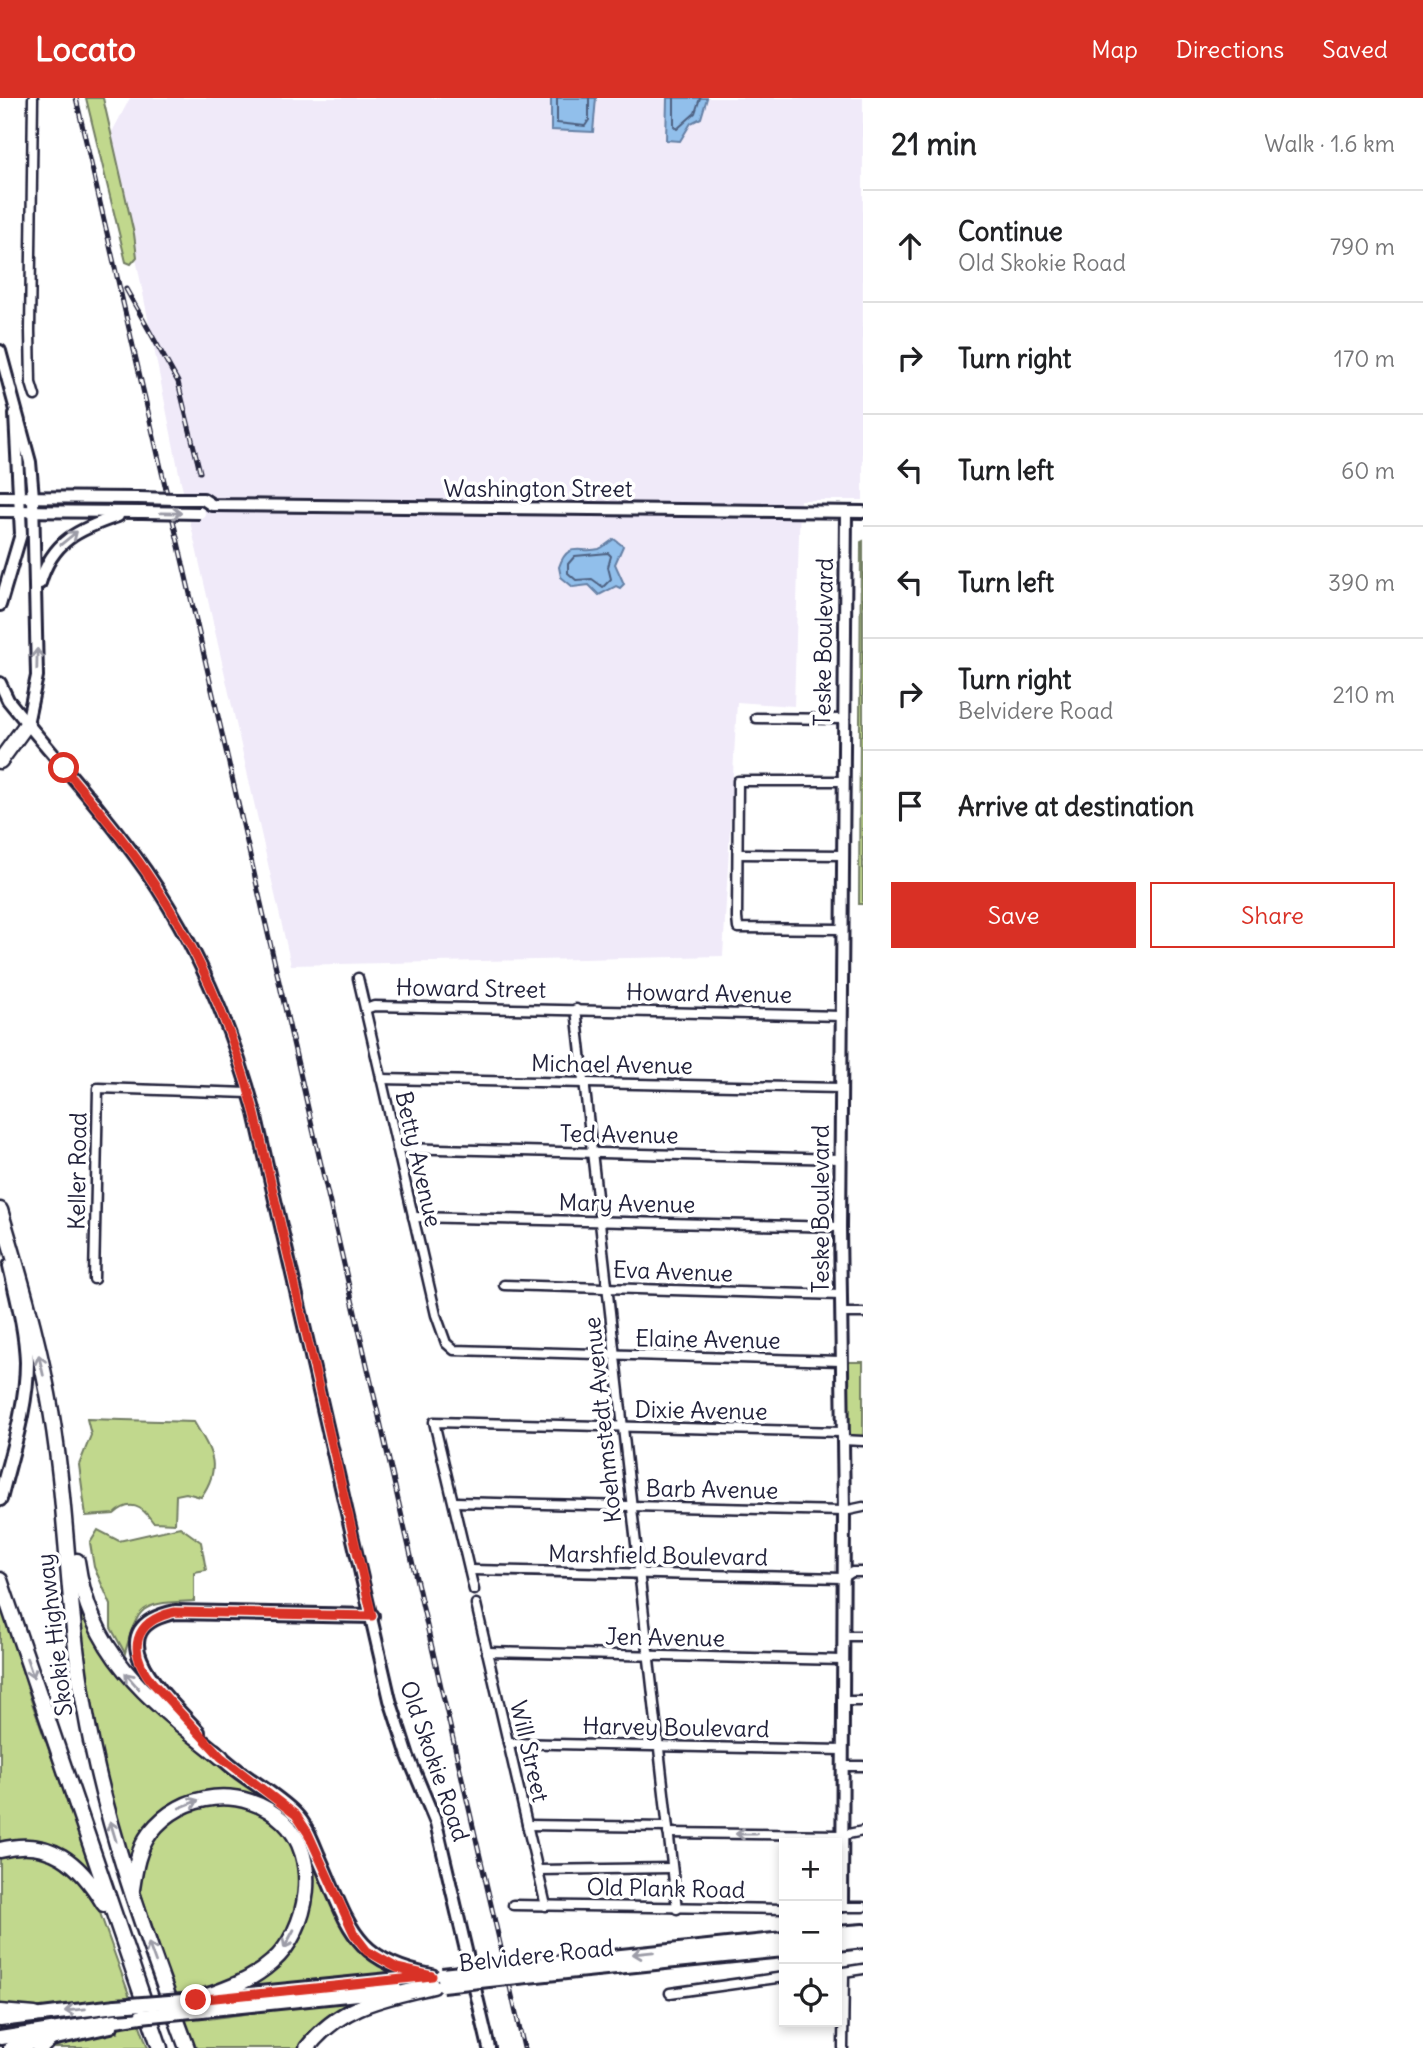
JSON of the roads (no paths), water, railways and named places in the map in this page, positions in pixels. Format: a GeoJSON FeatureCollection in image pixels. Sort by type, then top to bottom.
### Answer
{"type":"FeatureCollection","features":[{"type":"Feature","properties":{"kind":"highway"},"geometry":{"type":"LineString","coordinates":[[0,761],[27,724]]}},
{"type":"Feature","properties":{"kind":"highway","name":"Skokie Highway"},"geometry":{"type":"LineString","coordinates":[[0,1210],[23,1285],[48,1395],[85,1711],[105,1806],[131,1897],[187,2048]]}},
{"type":"Feature","properties":{"kind":"highway"},"geometry":{"type":"LineString","coordinates":[[48,1395],[63,1454],[79,1578],[100,1633],[120,1667],[148,1699],[221,1757]]}},
{"type":"Feature","properties":{"kind":"highway","name":"Skokie Highway"},"geometry":{"type":"LineString","coordinates":[[0,1580],[160,2048]]}},
{"type":"Feature","properties":{"kind":"highway"},"geometry":{"type":"LineString","coordinates":[[131,1897],[138,1858],[149,1834],[162,1819],[189,1802],[214,1797],[242,1799],[258,1805],[283,1821],[291,1832],[301,1849],[306,1885],[304,1906],[289,1944],[274,1961],[251,1979],[199,2005]]}},
{"type":"Feature","properties":{"kind":"highway"},"geometry":{"type":"LineString","coordinates":[[0,1850],[40,1848],[67,1859],[86,1875],[119,1931]]}},
{"type":"Feature","properties":{"kind":"highway"},"geometry":{"type":"LineString","coordinates":[[307,2048],[336,2018],[355,2006],[437,1981]]}},
{"type":"Feature","properties":{"kind":"highway"},"geometry":{"type":"LineString","coordinates":[[0,2012],[35,2015]]}},
{"type":"Feature","properties":{"kind":"highway"},"geometry":{"type":"LineString","coordinates":[[40,2048],[52,2037]]}},
{"type":"Feature","properties":{"kind":"main road"},"geometry":{"type":"LineString","coordinates":[[0,1217],[24,1329],[27,1360],[21,1414],[1,1495]]}},
{"type":"Feature","properties":{"kind":"main road"},"geometry":{"type":"LineString","coordinates":[[372,1616],[175,1612],[158,1615],[145,1625],[138,1635],[137,1654],[144,1671],[221,1757],[296,1815],[308,1833],[354,1934],[367,1951],[397,1968],[437,1981]]}},
{"type":"Feature","properties":{"kind":"main road"},"geometry":{"type":"LineString","coordinates":[[842,1933],[863,1931]]}},
{"type":"Feature","properties":{"kind":"main road","name":"Belvidere Road"},"geometry":{"type":"LineString","coordinates":[[0,2038],[118,2016],[199,2005],[536,1970],[779,1940]]}},
{"type":"Feature","properties":{"kind":"main road"},"geometry":{"type":"LineString","coordinates":[[842,1943],[863,1941]]}},
{"type":"Feature","properties":{"kind":"main road","name":"Belvidere Road"},"geometry":{"type":"LineString","coordinates":[[536,1970],[779,1950]]}},
{"type":"Feature","properties":{"kind":"main road","name":"Belvidere Road"},"geometry":{"type":"LineString","coordinates":[[0,2020],[35,2015],[141,2016],[199,2005]]}},
{"type":"Feature","properties":{"kind":"main road"},"geometry":{"type":"LineString","coordinates":[[9,2048],[118,2016]]}},
{"type":"Feature","properties":{"kind":"street"},"geometry":{"type":"LineString","coordinates":[[33,98],[30,331],[31,383],[35,396]]}},
{"type":"Feature","properties":{"kind":"street"},"geometry":{"type":"LineString","coordinates":[[0,351],[15,414],[21,534],[0,604]]}},
{"type":"Feature","properties":{"kind":"street"},"geometry":{"type":"LineString","coordinates":[[15,414],[30,462],[34,511],[37,676],[27,724]]}},
{"type":"Feature","properties":{"kind":"street","name":"Washington Street"},"geometry":{"type":"LineString","coordinates":[[0,497],[203,499],[212,505],[863,512]]}},
{"type":"Feature","properties":{"kind":"street"},"geometry":{"type":"LineString","coordinates":[[0,511],[205,513],[212,505]]}},
{"type":"Feature","properties":{"kind":"street"},"geometry":{"type":"LineString","coordinates":[[37,593],[48,561],[66,538],[88,525],[128,512]]}},
{"type":"Feature","properties":{"kind":"street","name":"Teske Boulevard"},"geometry":{"type":"LineString","coordinates":[[839,1901],[844,1578],[840,1227],[846,512]]}},
{"type":"Feature","properties":{"kind":"street","name":"Old Skokie Road"},"geometry":{"type":"LineString","coordinates":[[0,683],[8,700],[130,849],[162,895],[220,1007],[249,1093],[399,1731],[436,1823],[489,2048]]}},
{"type":"Feature","properties":{"kind":"street"},"geometry":{"type":"LineString","coordinates":[[756,718],[844,719]]}},
{"type":"Feature","properties":{"kind":"street"},"geometry":{"type":"LineString","coordinates":[[842,929],[738,928],[738,780],[843,781]]}},
{"type":"Feature","properties":{"kind":"street"},"geometry":{"type":"LineString","coordinates":[[738,854],[843,855]]}},
{"type":"Feature","properties":{"kind":"street","name":"Betty Avenue"},"geometry":{"type":"LineString","coordinates":[[358,978],[436,1315],[449,1346]]}},
{"type":"Feature","properties":{"kind":"street","name":"Howard Street"},"geometry":{"type":"LineString","coordinates":[[366,1009],[374,1006],[576,1009]]}},
{"type":"Feature","properties":{"kind":"street","name":"Howard Avenue"},"geometry":{"type":"LineString","coordinates":[[576,1009],[842,1016]]}},
{"type":"Feature","properties":{"kind":"street","name":"Koehmstedt Avenue"},"geometry":{"type":"LineString","coordinates":[[576,1009],[677,1909]]}},
{"type":"Feature","properties":{"kind":"street","name":"Michael Avenue"},"geometry":{"type":"LineString","coordinates":[[381,1079],[841,1088]]}},
{"type":"Feature","properties":{"kind":"street","name":"Keller Road"},"geometry":{"type":"LineString","coordinates":[[94,1279],[98,1088],[249,1093]]}},
{"type":"Feature","properties":{"kind":"street","name":"Ted Avenue"},"geometry":{"type":"LineString","coordinates":[[397,1148],[841,1159]]}},
{"type":"Feature","properties":{"kind":"street","name":"Mary Avenue"},"geometry":{"type":"LineString","coordinates":[[412,1217],[840,1227]]}},
{"type":"Feature","properties":{"kind":"street","name":"Eva Avenue"},"geometry":{"type":"LineString","coordinates":[[504,1285],[841,1295]]}},
{"type":"Feature","properties":{"kind":"street"},"geometry":{"type":"LineString","coordinates":[[841,1313],[863,1313]]}},
{"type":"Feature","properties":{"kind":"street","name":"Elaine Avenue"},"geometry":{"type":"LineString","coordinates":[[449,1346],[467,1353],[841,1361]]}},
{"type":"Feature","properties":{"kind":"street","name":"Dixie Avenue"},"geometry":{"type":"LineString","coordinates":[[454,1502],[434,1422],[842,1436],[863,1441]]}},
{"type":"Feature","properties":{"kind":"street"},"geometry":{"type":"LineString","coordinates":[[454,1502],[474,1590]]}},
{"type":"Feature","properties":{"kind":"street","name":"Barb Avenue"},"geometry":{"type":"LineString","coordinates":[[454,1502],[844,1511],[863,1507]]}},
{"type":"Feature","properties":{"kind":"street","name":"Marshfield Boulevard"},"geometry":{"type":"LineString","coordinates":[[471,1570],[844,1578],[852,1572],[863,1572]]}},
{"type":"Feature","properties":{"kind":"street","name":"Will Street"},"geometry":{"type":"LineString","coordinates":[[476,1604],[547,1906]]}},
{"type":"Feature","properties":{"kind":"street"},"geometry":{"type":"LineString","coordinates":[[843,1636],[863,1636]]}},
{"type":"Feature","properties":{"kind":"street","name":"Jen Avenue"},"geometry":{"type":"LineString","coordinates":[[486,1652],[843,1660]]}},
{"type":"Feature","properties":{"kind":"street"},"geometry":{"type":"LineString","coordinates":[[843,1701],[863,1701]]}},
{"type":"Feature","properties":{"kind":"street","name":"Harvey Boulevard"},"geometry":{"type":"LineString","coordinates":[[508,1742],[843,1751]]}},
{"type":"Feature","properties":{"kind":"street"},"geometry":{"type":"LineString","coordinates":[[843,1766],[863,1766]]}},
{"type":"Feature","properties":{"kind":"street"},"geometry":{"type":"LineString","coordinates":[[527,1825],[842,1835],[863,1831]]}},
{"type":"Feature","properties":{"kind":"street"},"geometry":{"type":"LineString","coordinates":[[538,1870],[672,1868]]}},
{"type":"Feature","properties":{"kind":"street","name":"Old Plank Road"},"geometry":{"type":"LineString","coordinates":[[513,1905],[779,1909]]}},
{"type":"Feature","properties":{"kind":"street"},"geometry":{"type":"LineString","coordinates":[[842,1907],[863,1907]]}},
{"type":"Feature","properties":{"kind":"street"},"geometry":{"type":"LineString","coordinates":[[842,1973],[863,1969]]}},
{"type":"Feature","properties":{"kind":"street"},"geometry":{"type":"LineString","coordinates":[[670,1993],[779,1978]]}},
{"type":"Feature","properties":{"kind":"street"},"geometry":{"type":"LineString","coordinates":[[842,2023],[843,2048]]}},
{"type":"Feature","properties":{"kind":"water"},"geometry":{"type":"Polygon","coordinates":[[[551,98],[596,98],[593,132],[551,130],[551,98]]]}},
{"type":"Feature","properties":{"kind":"water"},"geometry":{"type":"Polygon","coordinates":[[[667,98],[707,98],[701,118],[691,123],[680,141],[666,140],[667,98]]]}},
{"type":"Feature","properties":{"kind":"water"},"geometry":{"type":"Polygon","coordinates":[[[614,539],[623,546],[615,564],[624,584],[620,588],[616,586],[599,595],[589,585],[573,587],[561,577],[559,567],[566,554],[575,550],[599,549],[614,539]]]}},
{"type":"Feature","properties":{"kind":"railway"},"geometry":{"type":"LineString","coordinates":[[76,98],[524,2048]]}},
{"type":"Feature","properties":{"kind":"railway"},"geometry":{"type":"LineString","coordinates":[[126,289],[178,382],[200,472]]}}]}
